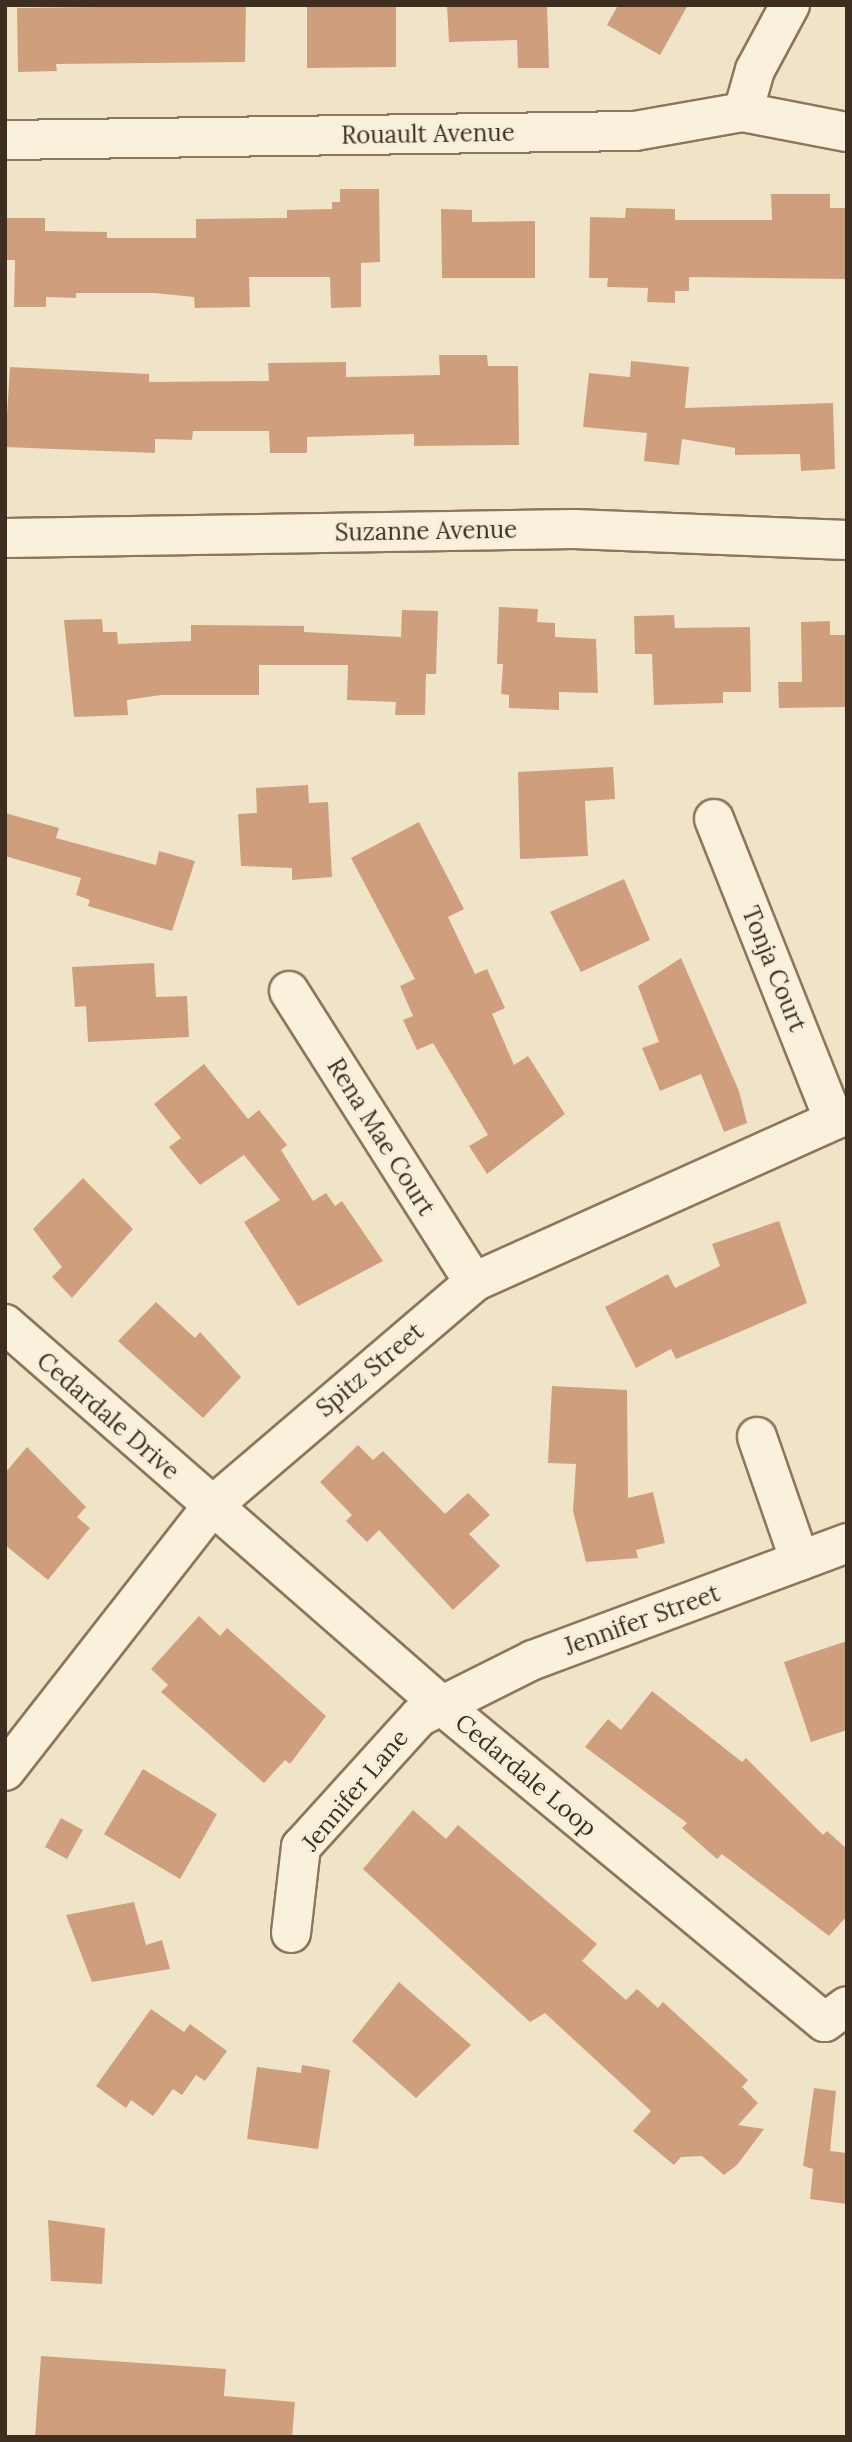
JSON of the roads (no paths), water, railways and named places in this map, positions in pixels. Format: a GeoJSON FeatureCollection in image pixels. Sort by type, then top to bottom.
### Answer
{"type":"FeatureCollection","features":[{"type":"Feature","properties":{"kind":"street"},"geometry":{"type":"LineString","coordinates":[[743,113],[755,70],[790,5]]}},
{"type":"Feature","properties":{"kind":"street","name":"Rouault Avenue"},"geometry":{"type":"LineString","coordinates":[[5,140],[635,131],[743,113],[847,132]]}},
{"type":"Feature","properties":{"kind":"street","name":"Suzanne Avenue"},"geometry":{"type":"LineString","coordinates":[[5,538],[574,529],[847,540]]}},
{"type":"Feature","properties":{"kind":"street","name":"Tonja Court"},"geometry":{"type":"LineString","coordinates":[[714,819],[840,1117]]}},
{"type":"Feature","properties":{"kind":"street","name":"Rena Mae Court"},"geometry":{"type":"LineString","coordinates":[[289,991],[474,1282]]}},
{"type":"Feature","properties":{"kind":"street","name":"Spitz Street"},"geometry":{"type":"LineString","coordinates":[[5,1771],[212,1506],[474,1282],[840,1117]]}},
{"type":"Feature","properties":{"kind":"street","name":"Cedardale Drive"},"geometry":{"type":"LineString","coordinates":[[5,1324],[212,1506]]}},
{"type":"Feature","properties":{"kind":"street"},"geometry":{"type":"LineString","coordinates":[[757,1437],[800,1561]]}},
{"type":"Feature","properties":{"kind":"street","name":"Cedardale Loop"},"geometry":{"type":"LineString","coordinates":[[212,1506],[440,1704],[825,2022],[847,2006]]}},
{"type":"Feature","properties":{"kind":"street","name":"Jennifer Street"},"geometry":{"type":"LineString","coordinates":[[440,1704],[533,1660],[847,1544]]}},
{"type":"Feature","properties":{"kind":"street","name":"Jennifer Lane"},"geometry":{"type":"LineString","coordinates":[[291,1933],[301,1847],[398,1733],[440,1704]]}}]}
